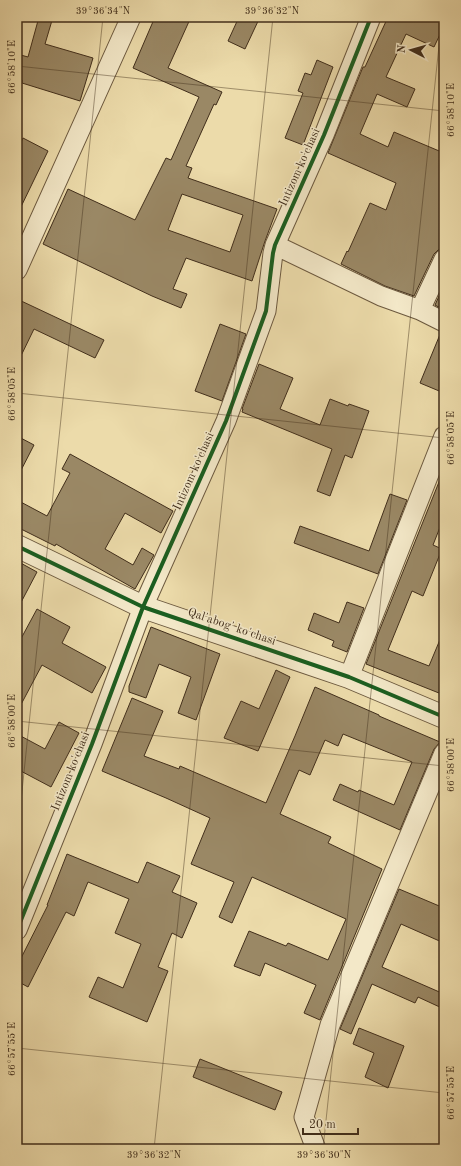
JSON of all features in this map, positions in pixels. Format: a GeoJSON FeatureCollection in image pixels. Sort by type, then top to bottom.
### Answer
{"type":"FeatureCollection","features":[{"type":"Feature","properties":{"kind":"street"},"geometry":{"type":"LineString","coordinates":[[17,270],[24,233],[131,17]]}},
{"type":"Feature","properties":{"kind":"street","name":"Intizom ko'chasi"},"geometry":{"type":"LineString","coordinates":[[17,930],[92,744],[143,607],[226,421],[264,319],[275,246],[324,135],[371,17]]}},
{"type":"Feature","properties":{"kind":"street"},"geometry":{"type":"LineString","coordinates":[[275,246],[381,296],[420,310],[444,322]]}},
{"type":"Feature","properties":{"kind":"street"},"geometry":{"type":"LineString","coordinates":[[420,310],[444,260]]}},
{"type":"Feature","properties":{"kind":"street"},"geometry":{"type":"LineString","coordinates":[[349,677],[444,436]]}},
{"type":"Feature","properties":{"kind":"street","name":"Qal'abog' ko'chasi"},"geometry":{"type":"LineString","coordinates":[[17,546],[143,607],[349,677],[444,716]]}},
{"type":"Feature","properties":{"kind":"street"},"geometry":{"type":"LineString","coordinates":[[316,1149],[304,1116],[330,1026],[444,753]]}},
{"type":"Feature","properties":{"kind":"building"},"geometry":{"type":"Polygon","coordinates":[[[39,17],[53,17],[45,44],[93,58],[80,101],[22,83],[22,80],[17,79],[17,54],[28,57],[39,17]]]}},
{"type":"Feature","properties":{"kind":"building"},"geometry":{"type":"Polygon","coordinates":[[[155,17],[191,17],[168,68],[222,92],[216,105],[214,104],[186,166],[192,168],[188,178],[277,209],[252,281],[186,258],[173,289],[187,294],[181,308],[152,296],[43,244],[68,189],[135,220],[166,158],[171,160],[199,97],[133,68],[155,17]],[[182,194],[168,230],[230,252],[243,215],[182,194]]]}},
{"type":"Feature","properties":{"kind":"building"},"geometry":{"type":"Polygon","coordinates":[[[239,17],[260,17],[245,49],[228,41],[239,17]]]}},
{"type":"Feature","properties":{"kind":"building"},"geometry":{"type":"Polygon","coordinates":[[[388,17],[444,17],[444,26],[434,47],[406,34],[386,77],[415,89],[407,107],[377,94],[360,134],[388,147],[394,132],[444,153],[444,248],[438,250],[434,254],[414,296],[385,286],[341,264],[370,203],[386,210],[396,183],[328,153],[363,67],[365,67],[388,17]]]}},
{"type":"Feature","properties":{"kind":"building"},"geometry":{"type":"Polygon","coordinates":[[[317,60],[333,67],[303,145],[285,138],[303,93],[298,91],[305,73],[311,75],[317,60]]]}},
{"type":"Feature","properties":{"kind":"building"},"geometry":{"type":"Polygon","coordinates":[[[23,138],[48,151],[17,215],[17,150],[23,138]]]}},
{"type":"Feature","properties":{"kind":"building"},"geometry":{"type":"Polygon","coordinates":[[[444,285],[444,310],[435,305],[444,285]]]}},
{"type":"Feature","properties":{"kind":"building"},"geometry":{"type":"Polygon","coordinates":[[[17,299],[104,340],[95,358],[34,329],[17,364],[17,299]]]}},
{"type":"Feature","properties":{"kind":"building"},"geometry":{"type":"Polygon","coordinates":[[[220,324],[246,334],[222,401],[195,391],[220,324]]]}},
{"type":"Feature","properties":{"kind":"building"},"geometry":{"type":"Polygon","coordinates":[[[441,332],[444,333],[444,393],[420,383],[441,332]]]}},
{"type":"Feature","properties":{"kind":"building"},"geometry":{"type":"Polygon","coordinates":[[[259,364],[293,378],[280,409],[320,425],[330,399],[348,406],[349,404],[369,411],[352,458],[345,455],[330,496],[317,491],[332,449],[242,412],[259,364]]]}},
{"type":"Feature","properties":{"kind":"building"},"geometry":{"type":"Polygon","coordinates":[[[17,436],[34,445],[17,478],[17,436]]]}},
{"type":"Feature","properties":{"kind":"building"},"geometry":{"type":"Polygon","coordinates":[[[70,454],[173,511],[161,533],[125,513],[105,549],[133,565],[142,548],[154,555],[135,589],[56,544],[55,546],[17,527],[17,500],[47,516],[70,473],[62,469],[70,454]]]}},
{"type":"Feature","properties":{"kind":"building"},"geometry":{"type":"Polygon","coordinates":[[[443,472],[444,517],[433,545],[442,549],[423,596],[412,591],[388,650],[429,666],[444,630],[444,695],[366,664],[443,472]]]}},
{"type":"Feature","properties":{"kind":"building"},"geometry":{"type":"Polygon","coordinates":[[[390,494],[407,500],[378,574],[294,543],[300,526],[369,551],[390,494]]]}},
{"type":"Feature","properties":{"kind":"building"},"geometry":{"type":"Polygon","coordinates":[[[17,561],[37,572],[17,610],[17,561]]]}},
{"type":"Feature","properties":{"kind":"building"},"geometry":{"type":"Polygon","coordinates":[[[347,602],[364,608],[347,652],[332,646],[334,641],[308,630],[314,613],[339,623],[347,602]]]}},
{"type":"Feature","properties":{"kind":"building"},"geometry":{"type":"Polygon","coordinates":[[[37,609],[70,627],[62,643],[106,667],[92,693],[42,665],[17,712],[17,646],[37,609]]]}},
{"type":"Feature","properties":{"kind":"building"},"geometry":{"type":"Polygon","coordinates":[[[151,627],[220,654],[196,720],[178,713],[191,677],[159,664],[146,698],[129,692],[129,686],[151,627]]]}},
{"type":"Feature","properties":{"kind":"building"},"geometry":{"type":"Polygon","coordinates":[[[276,670],[290,677],[258,751],[224,738],[241,701],[259,709],[276,670]]]}},
{"type":"Feature","properties":{"kind":"building"},"geometry":{"type":"Polygon","coordinates":[[[315,687],[440,742],[434,749],[400,830],[333,800],[340,784],[358,792],[359,790],[394,805],[412,762],[343,734],[338,746],[325,740],[310,775],[299,770],[280,814],[331,837],[328,843],[382,869],[320,1020],[304,1013],[316,985],[265,963],[260,976],[234,966],[249,931],[286,946],[288,943],[328,960],[346,919],[252,877],[232,923],[219,917],[234,882],[191,864],[210,818],[102,771],[132,698],[163,711],[144,756],[179,769],[180,766],[266,803],[315,687]]]}},
{"type":"Feature","properties":{"kind":"building"},"geometry":{"type":"Polygon","coordinates":[[[59,722],[79,733],[51,787],[17,769],[17,734],[45,749],[59,722]]]}},
{"type":"Feature","properties":{"kind":"building"},"geometry":{"type":"Polygon","coordinates":[[[67,854],[138,883],[147,862],[180,876],[172,892],[197,903],[182,938],[172,933],[158,967],[168,971],[147,1022],[89,997],[98,977],[123,988],[141,944],[115,933],[129,899],[88,882],[74,916],[66,912],[28,987],[17,981],[17,966],[48,905],[67,854]]]}},
{"type":"Feature","properties":{"kind":"building"},"geometry":{"type":"Polygon","coordinates":[[[399,889],[444,908],[444,943],[401,924],[382,967],[444,994],[444,1009],[418,997],[415,1003],[372,984],[351,1034],[340,1029],[399,889]]]}},
{"type":"Feature","properties":{"kind":"building"},"geometry":{"type":"Polygon","coordinates":[[[359,1028],[404,1046],[388,1088],[365,1077],[374,1053],[353,1044],[359,1028]]]}},
{"type":"Feature","properties":{"kind":"building"},"geometry":{"type":"Polygon","coordinates":[[[200,1059],[282,1092],[275,1110],[193,1077],[200,1059]]]}},
{"type":"Feature","properties":{"kind":"cycle path"},"geometry":{"type":"LineString","coordinates":[[17,930],[92,744],[143,607],[226,421],[266,311],[275,245],[324,135],[371,17]]}},
{"type":"Feature","properties":{"kind":"cycle path"},"geometry":{"type":"LineString","coordinates":[[17,546],[143,607],[349,677],[444,717]]}}]}
